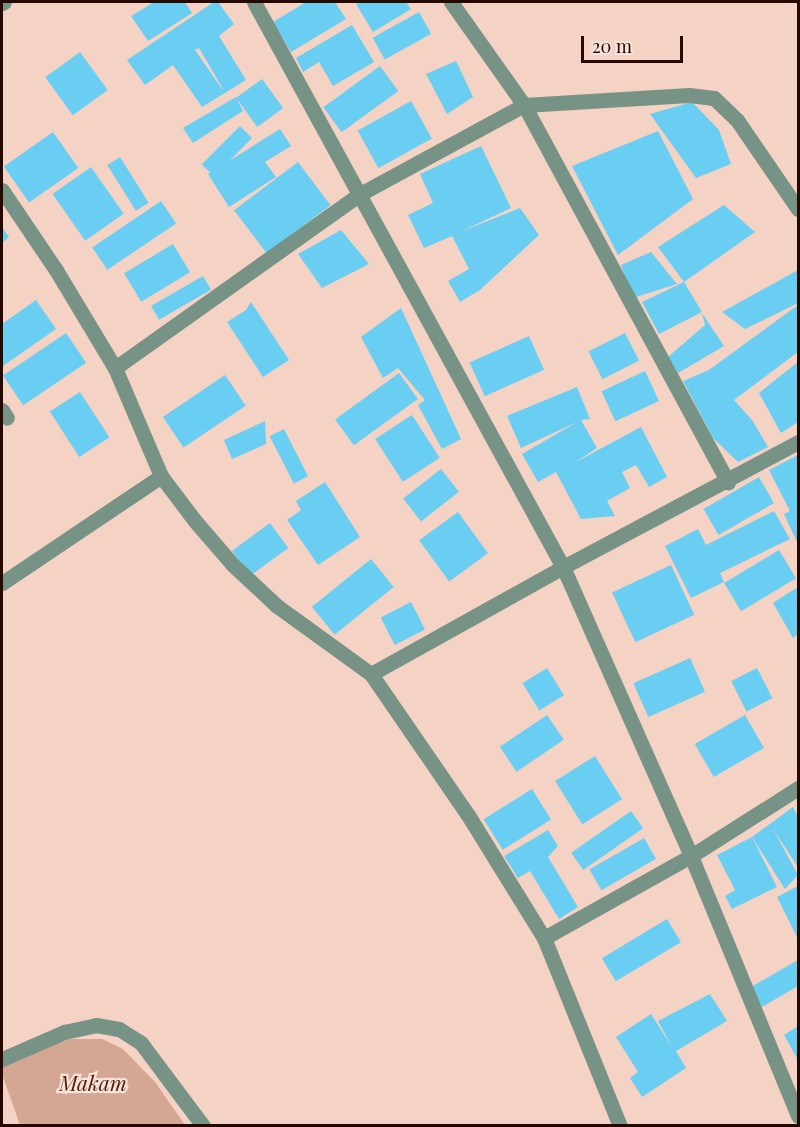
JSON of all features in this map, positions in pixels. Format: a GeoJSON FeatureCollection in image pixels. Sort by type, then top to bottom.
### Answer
{"type":"FeatureCollection","features":[{"type":"Feature","properties":{"kind":"street"},"geometry":{"type":"LineString","coordinates":[[254,2],[563,567],[691,856],[798,1116]]}},
{"type":"Feature","properties":{"kind":"street"},"geometry":{"type":"LineString","coordinates":[[451,2],[524,105],[728,482]]}},
{"type":"Feature","properties":{"kind":"street"},"geometry":{"type":"LineString","coordinates":[[115,368],[360,194],[524,105],[689,95],[714,98],[736,120],[798,209]]}},
{"type":"Feature","properties":{"kind":"street"},"geometry":{"type":"LineString","coordinates":[[2,190],[56,270],[115,368],[161,476],[232,565],[277,606],[371,674],[468,815],[544,938],[620,1125]]}},
{"type":"Feature","properties":{"kind":"street"},"geometry":{"type":"LineString","coordinates":[[371,674],[563,567],[728,482],[798,442]]}},
{"type":"Feature","properties":{"kind":"street"},"geometry":{"type":"LineString","coordinates":[[2,583],[161,476]]}},
{"type":"Feature","properties":{"kind":"street"},"geometry":{"type":"LineString","coordinates":[[544,938],[691,856],[798,788]]}},
{"type":"Feature","properties":{"kind":"street"},"geometry":{"type":"LineString","coordinates":[[2,1059],[64,1032],[96,1025],[119,1029],[141,1043],[203,1125]]}},
{"type":"Feature","properties":{"kind":"green space","name":"Makam"},"geometry":{"type":"Polygon","coordinates":[[[70,1039],[102,1039],[123,1049],[155,1082],[185,1125],[20,1125],[2,1074],[2,1067],[37,1049],[70,1039]]]}},
{"type":"Feature","properties":{"kind":"building"},"geometry":{"type":"Polygon","coordinates":[[[154,2],[185,2],[192,13],[148,41],[131,16],[154,2]]]}},
{"type":"Feature","properties":{"kind":"building"},"geometry":{"type":"Polygon","coordinates":[[[214,2],[218,2],[234,24],[219,36],[246,80],[202,107],[173,65],[145,85],[127,60],[214,2]],[[199,48],[195,50],[222,89],[199,48]]]}},
{"type":"Feature","properties":{"kind":"building"},"geometry":{"type":"Polygon","coordinates":[[[306,2],[335,2],[346,19],[291,52],[273,22],[306,2]]]}},
{"type":"Feature","properties":{"kind":"building"},"geometry":{"type":"Polygon","coordinates":[[[406,2],[411,9],[373,32],[356,4],[406,2]]]}},
{"type":"Feature","properties":{"kind":"building"},"geometry":{"type":"Polygon","coordinates":[[[419,12],[431,34],[385,60],[373,38],[419,12]]]}},
{"type":"Feature","properties":{"kind":"building"},"geometry":{"type":"Polygon","coordinates":[[[352,25],[374,62],[333,86],[319,62],[303,72],[296,58],[352,25]]]}},
{"type":"Feature","properties":{"kind":"building"},"geometry":{"type":"Polygon","coordinates":[[[80,52],[108,90],[73,115],[45,77],[80,52]]]}},
{"type":"Feature","properties":{"kind":"building"},"geometry":{"type":"Polygon","coordinates":[[[456,61],[473,97],[447,114],[426,74],[456,61]]]}},
{"type":"Feature","properties":{"kind":"building"},"geometry":{"type":"Polygon","coordinates":[[[380,66],[398,91],[342,132],[323,107],[380,66]]]}},
{"type":"Feature","properties":{"kind":"building"},"geometry":{"type":"Polygon","coordinates":[[[262,79],[283,108],[257,127],[236,98],[262,79]]]}},
{"type":"Feature","properties":{"kind":"building"},"geometry":{"type":"Polygon","coordinates":[[[236,97],[243,111],[193,143],[183,128],[236,97]]]}},
{"type":"Feature","properties":{"kind":"building"},"geometry":{"type":"Polygon","coordinates":[[[411,101],[432,139],[378,168],[358,131],[411,101]]]}},
{"type":"Feature","properties":{"kind":"building"},"geometry":{"type":"Polygon","coordinates":[[[692,102],[719,130],[731,164],[696,178],[650,114],[692,102]]]}},
{"type":"Feature","properties":{"kind":"building"},"geometry":{"type":"Polygon","coordinates":[[[240,126],[252,138],[214,176],[202,164],[240,126]]]}},
{"type":"Feature","properties":{"kind":"building"},"geometry":{"type":"Polygon","coordinates":[[[280,129],[291,146],[265,162],[276,177],[229,207],[208,174],[280,129]]]}},
{"type":"Feature","properties":{"kind":"building"},"geometry":{"type":"Polygon","coordinates":[[[658,131],[693,199],[618,255],[572,166],[658,131]]]}},
{"type":"Feature","properties":{"kind":"building"},"geometry":{"type":"Polygon","coordinates":[[[53,132],[78,168],[29,202],[4,166],[53,132]]]}},
{"type":"Feature","properties":{"kind":"building"},"geometry":{"type":"Polygon","coordinates":[[[481,146],[511,208],[460,232],[520,208],[539,235],[480,290],[460,302],[448,281],[469,269],[452,236],[424,248],[408,215],[433,203],[420,174],[481,146]]]}},
{"type":"Feature","properties":{"kind":"building"},"geometry":{"type":"Polygon","coordinates":[[[120,157],[149,203],[136,211],[107,165],[120,157]]]}},
{"type":"Feature","properties":{"kind":"building"},"geometry":{"type":"Polygon","coordinates":[[[298,162],[330,205],[267,253],[234,210],[298,162]]]}},
{"type":"Feature","properties":{"kind":"building"},"geometry":{"type":"Polygon","coordinates":[[[91,167],[124,214],[85,241],[52,194],[91,167]]]}},
{"type":"Feature","properties":{"kind":"building"},"geometry":{"type":"Polygon","coordinates":[[[161,201],[176,223],[107,270],[92,247],[161,201]]]}},
{"type":"Feature","properties":{"kind":"building"},"geometry":{"type":"Polygon","coordinates":[[[724,205],[755,232],[684,282],[658,247],[724,205]]]}},
{"type":"Feature","properties":{"kind":"building"},"geometry":{"type":"Polygon","coordinates":[[[2,227],[9,237],[2,243],[2,227]]]}},
{"type":"Feature","properties":{"kind":"building"},"geometry":{"type":"Polygon","coordinates":[[[341,230],[369,264],[322,288],[298,254],[341,230]]]}},
{"type":"Feature","properties":{"kind":"building"},"geometry":{"type":"Polygon","coordinates":[[[173,244],[190,272],[141,302],[124,273],[173,244]]]}},
{"type":"Feature","properties":{"kind":"building"},"geometry":{"type":"Polygon","coordinates":[[[651,252],[677,284],[633,298],[621,265],[651,252]]]}},
{"type":"Feature","properties":{"kind":"building"},"geometry":{"type":"Polygon","coordinates":[[[798,270],[798,303],[745,329],[722,312],[798,270]]]}},
{"type":"Feature","properties":{"kind":"building"},"geometry":{"type":"Polygon","coordinates":[[[203,276],[211,290],[159,320],[151,306],[203,276]]]}},
{"type":"Feature","properties":{"kind":"building"},"geometry":{"type":"Polygon","coordinates":[[[684,282],[702,312],[659,334],[642,302],[684,282]]]}},
{"type":"Feature","properties":{"kind":"building"},"geometry":{"type":"Polygon","coordinates":[[[36,300],[56,329],[3,366],[2,324],[36,300]]]}},
{"type":"Feature","properties":{"kind":"building"},"geometry":{"type":"Polygon","coordinates":[[[251,302],[289,360],[263,377],[227,322],[246,310],[251,302]]]}},
{"type":"Feature","properties":{"kind":"building"},"geometry":{"type":"Polygon","coordinates":[[[798,305],[798,352],[734,400],[752,420],[768,447],[738,462],[713,438],[683,381],[709,370],[798,305]]]}},
{"type":"Feature","properties":{"kind":"building"},"geometry":{"type":"Polygon","coordinates":[[[401,308],[461,439],[442,449],[418,405],[425,400],[398,368],[383,378],[361,337],[401,308]]]}},
{"type":"Feature","properties":{"kind":"building"},"geometry":{"type":"Polygon","coordinates":[[[702,313],[724,346],[678,373],[668,357],[705,325],[702,313]]]}},
{"type":"Feature","properties":{"kind":"building"},"geometry":{"type":"Polygon","coordinates":[[[66,333],[86,363],[23,405],[3,375],[66,333]]]}},
{"type":"Feature","properties":{"kind":"building"},"geometry":{"type":"Polygon","coordinates":[[[625,333],[639,361],[603,379],[588,352],[625,333]]]}},
{"type":"Feature","properties":{"kind":"building"},"geometry":{"type":"Polygon","coordinates":[[[529,336],[544,370],[485,396],[470,362],[529,336]]]}},
{"type":"Feature","properties":{"kind":"building"},"geometry":{"type":"Polygon","coordinates":[[[798,362],[798,422],[781,433],[759,393],[798,362]]]}},
{"type":"Feature","properties":{"kind":"building"},"geometry":{"type":"Polygon","coordinates":[[[645,371],[659,401],[615,421],[601,391],[645,371]]]}},
{"type":"Feature","properties":{"kind":"building"},"geometry":{"type":"Polygon","coordinates":[[[399,373],[418,399],[354,445],[335,419],[399,373]]]}},
{"type":"Feature","properties":{"kind":"building"},"geometry":{"type":"Polygon","coordinates":[[[225,375],[246,406],[184,448],[163,417],[225,375]]]}},
{"type":"Feature","properties":{"kind":"building"},"geometry":{"type":"Polygon","coordinates":[[[577,387],[590,419],[581,420],[597,448],[574,463],[641,427],[667,477],[649,487],[636,465],[622,472],[630,488],[607,501],[615,516],[581,519],[556,472],[538,482],[522,454],[577,422],[521,448],[507,416],[577,387]]]}},
{"type":"Feature","properties":{"kind":"building"},"geometry":{"type":"Polygon","coordinates":[[[80,392],[109,437],[79,457],[50,412],[80,392]]]}},
{"type":"Feature","properties":{"kind":"building"},"geometry":{"type":"Polygon","coordinates":[[[412,415],[440,458],[403,482],[375,439],[412,415]]]}},
{"type":"Feature","properties":{"kind":"building"},"geometry":{"type":"Polygon","coordinates":[[[265,421],[266,444],[232,459],[224,440],[265,421]]]}},
{"type":"Feature","properties":{"kind":"building"},"geometry":{"type":"Polygon","coordinates":[[[284,429],[308,476],[294,483],[270,436],[284,429]]]}},
{"type":"Feature","properties":{"kind":"building"},"geometry":{"type":"Polygon","coordinates":[[[798,455],[798,544],[784,514],[790,511],[769,470],[798,455]]]}},
{"type":"Feature","properties":{"kind":"building"},"geometry":{"type":"Polygon","coordinates":[[[441,469],[459,492],[421,521],[403,499],[441,469]]]}},
{"type":"Feature","properties":{"kind":"building"},"geometry":{"type":"Polygon","coordinates":[[[759,477],[774,503],[719,535],[704,509],[759,477]]]}},
{"type":"Feature","properties":{"kind":"building"},"geometry":{"type":"Polygon","coordinates":[[[325,482],[360,537],[318,565],[287,520],[301,510],[296,501],[325,482]]]}},
{"type":"Feature","properties":{"kind":"building"},"geometry":{"type":"Polygon","coordinates":[[[774,511],[790,539],[720,573],[724,582],[691,598],[665,546],[698,529],[706,545],[774,511]]]}},
{"type":"Feature","properties":{"kind":"building"},"geometry":{"type":"Polygon","coordinates":[[[458,512],[488,553],[449,581],[419,540],[458,512]]]}},
{"type":"Feature","properties":{"kind":"building"},"geometry":{"type":"Polygon","coordinates":[[[270,523],[288,548],[250,576],[232,551],[270,523]]]}},
{"type":"Feature","properties":{"kind":"building"},"geometry":{"type":"Polygon","coordinates":[[[779,550],[796,578],[741,611],[724,583],[779,550]]]}},
{"type":"Feature","properties":{"kind":"building"},"geometry":{"type":"Polygon","coordinates":[[[371,559],[394,587],[335,635],[312,607],[371,559]]]}},
{"type":"Feature","properties":{"kind":"building"},"geometry":{"type":"Polygon","coordinates":[[[671,565],[694,615],[635,642],[612,592],[671,565]]]}},
{"type":"Feature","properties":{"kind":"building"},"geometry":{"type":"Polygon","coordinates":[[[798,587],[798,634],[793,638],[773,603],[798,587]]]}},
{"type":"Feature","properties":{"kind":"building"},"geometry":{"type":"Polygon","coordinates":[[[411,602],[425,630],[395,645],[381,617],[411,602]]]}},
{"type":"Feature","properties":{"kind":"building"},"geometry":{"type":"Polygon","coordinates":[[[690,658],[705,692],[648,717],[633,683],[690,658]]]}},
{"type":"Feature","properties":{"kind":"building"},"geometry":{"type":"Polygon","coordinates":[[[547,668],[564,695],[539,711],[522,683],[547,668]]]}},
{"type":"Feature","properties":{"kind":"building"},"geometry":{"type":"Polygon","coordinates":[[[757,668],[772,698],[747,711],[731,681],[757,668]]]}},
{"type":"Feature","properties":{"kind":"building"},"geometry":{"type":"Polygon","coordinates":[[[547,715],[564,740],[517,772],[500,747],[547,715]]]}},
{"type":"Feature","properties":{"kind":"building"},"geometry":{"type":"Polygon","coordinates":[[[745,715],[764,748],[714,777],[695,744],[745,715]]]}},
{"type":"Feature","properties":{"kind":"building"},"geometry":{"type":"Polygon","coordinates":[[[595,756],[622,799],[582,824],[555,781],[595,756]]]}},
{"type":"Feature","properties":{"kind":"building"},"geometry":{"type":"Polygon","coordinates":[[[532,789],[551,820],[503,850],[484,819],[532,789]]]}},
{"type":"Feature","properties":{"kind":"building"},"geometry":{"type":"Polygon","coordinates":[[[793,807],[798,817],[798,867],[773,829],[798,875],[785,889],[752,837],[793,807]]]}},
{"type":"Feature","properties":{"kind":"building"},"geometry":{"type":"Polygon","coordinates":[[[631,811],[643,828],[583,870],[571,853],[631,811]]]}},
{"type":"Feature","properties":{"kind":"building"},"geometry":{"type":"Polygon","coordinates":[[[548,830],[558,846],[548,857],[578,907],[559,919],[530,871],[518,878],[504,856],[548,830]]]}},
{"type":"Feature","properties":{"kind":"building"},"geometry":{"type":"Polygon","coordinates":[[[752,837],[777,887],[732,909],[725,896],[735,890],[717,855],[752,837]]]}},
{"type":"Feature","properties":{"kind":"building"},"geometry":{"type":"Polygon","coordinates":[[[644,838],[656,859],[601,890],[589,870],[644,838]]]}},
{"type":"Feature","properties":{"kind":"building"},"geometry":{"type":"Polygon","coordinates":[[[798,886],[798,939],[777,897],[798,886]]]}},
{"type":"Feature","properties":{"kind":"building"},"geometry":{"type":"Polygon","coordinates":[[[667,919],[681,942],[616,981],[602,958],[667,919]]]}},
{"type":"Feature","properties":{"kind":"building"},"geometry":{"type":"Polygon","coordinates":[[[798,960],[798,986],[762,1007],[751,987],[798,960]]]}},
{"type":"Feature","properties":{"kind":"building"},"geometry":{"type":"Polygon","coordinates":[[[710,994],[727,1021],[676,1051],[686,1068],[642,1097],[630,1078],[638,1072],[616,1037],[651,1014],[672,1047],[658,1021],[710,994]]]}},
{"type":"Feature","properties":{"kind":"building"},"geometry":{"type":"Polygon","coordinates":[[[798,1026],[798,1060],[784,1035],[798,1026]]]}}]}
